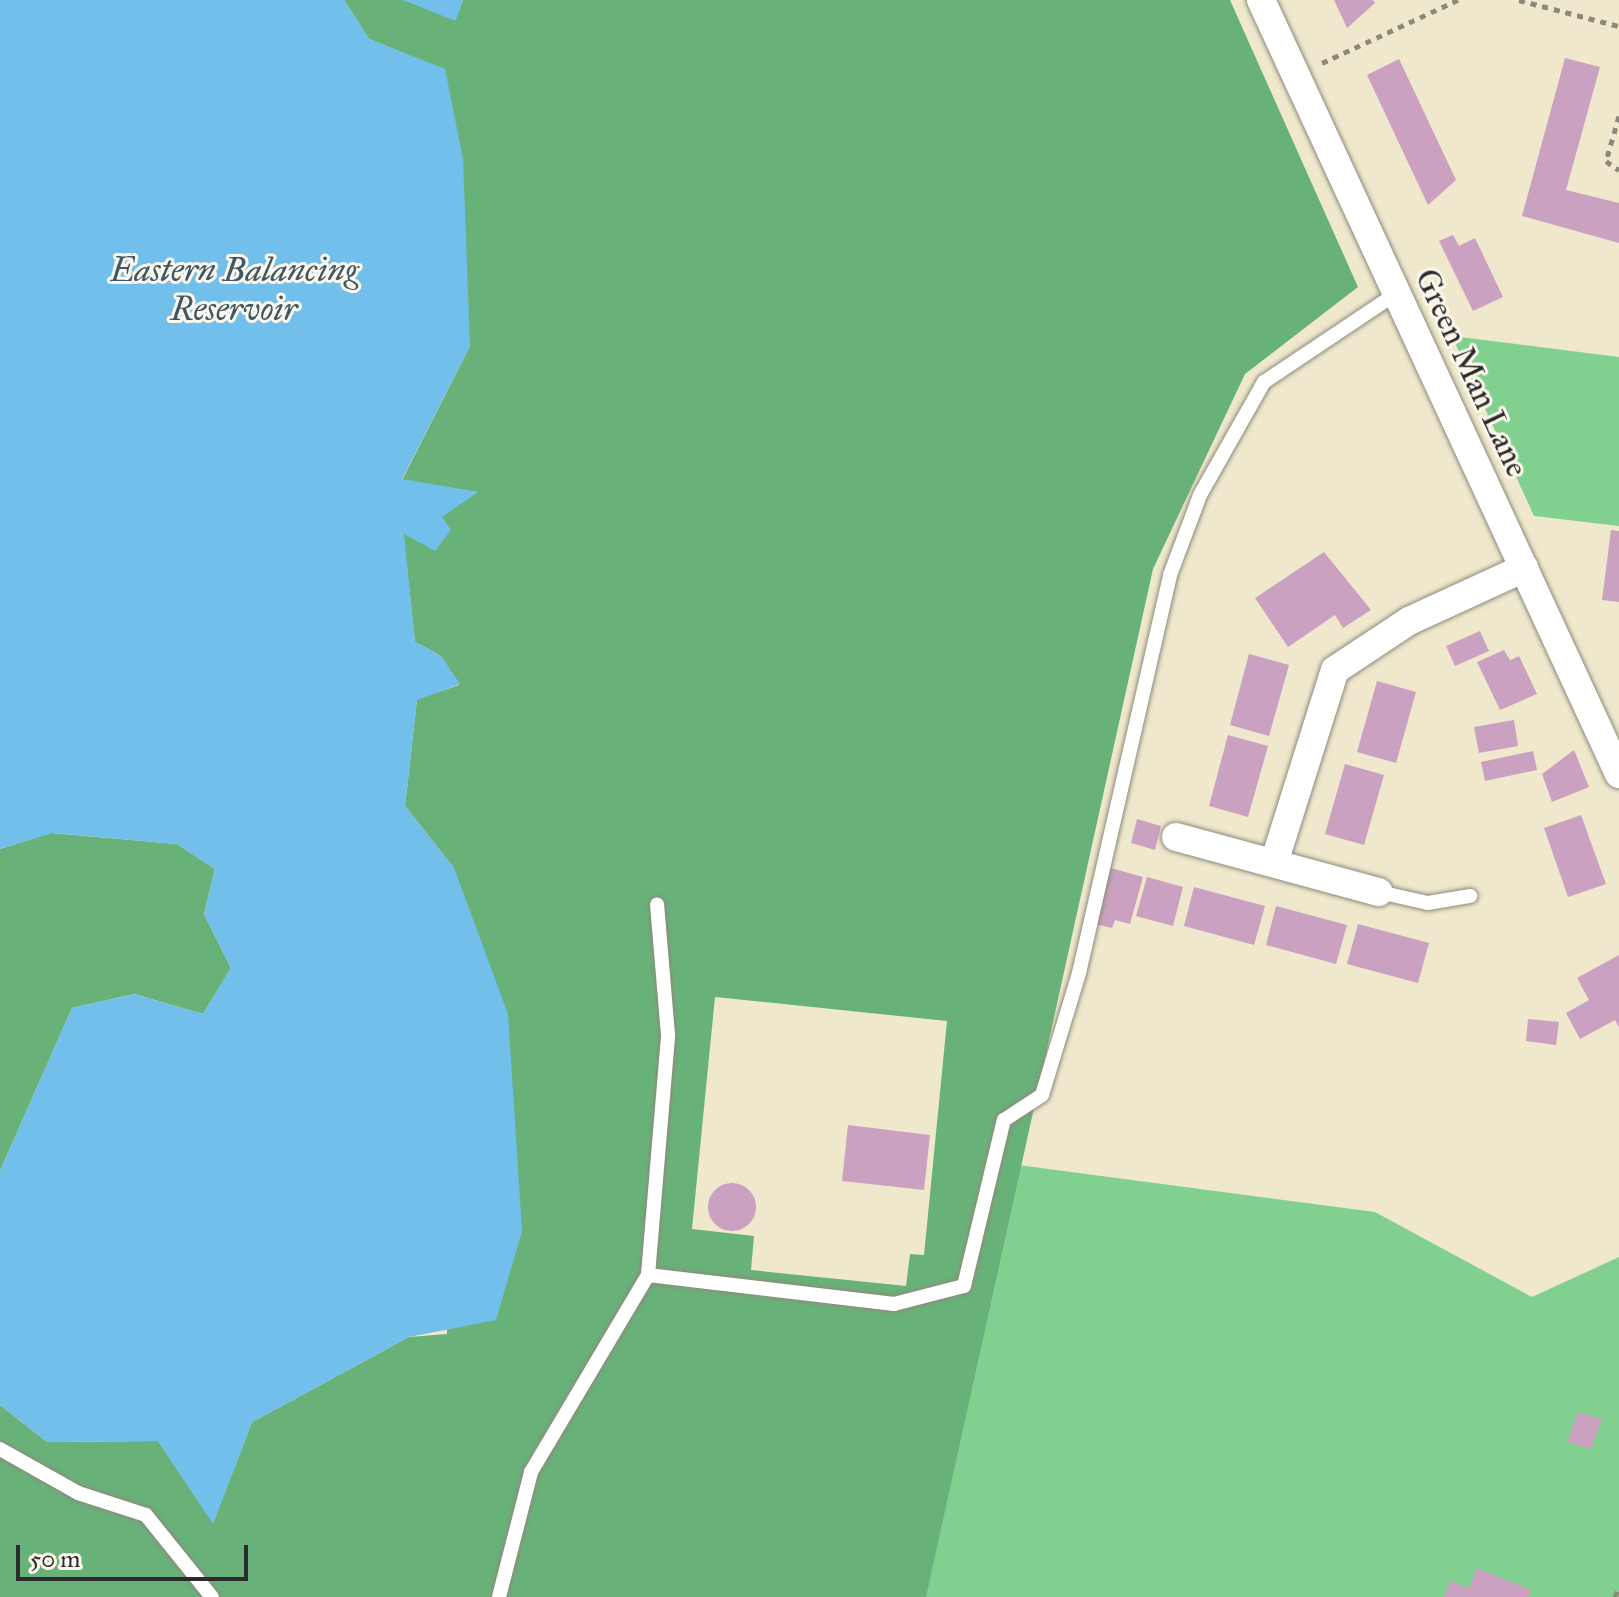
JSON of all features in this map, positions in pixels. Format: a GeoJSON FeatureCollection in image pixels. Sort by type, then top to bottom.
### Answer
{"type":"FeatureCollection","features":[{"type":"Feature","properties":{"kind":"street","name":"Green Man Lane"},"geometry":{"type":"LineString","coordinates":[[1261,0],[1619,774]]}},
{"type":"Feature","properties":{"kind":"street"},"geometry":{"type":"LineString","coordinates":[[1274,863],[1335,670],[1409,621],[1524,568]]}},
{"type":"Feature","properties":{"kind":"street"},"geometry":{"type":"LineString","coordinates":[[1176,837],[1379,892]]}},
{"type":"Feature","properties":{"kind":"lane"},"geometry":{"type":"LineString","coordinates":[[648,1275],[894,1304],[964,1286],[1004,1120],[1042,1095],[1079,973],[1170,575],[1200,495],[1264,382],[1397,293]]}},
{"type":"Feature","properties":{"kind":"lane"},"geometry":{"type":"LineString","coordinates":[[1379,892],[1428,903],[1470,896]]}},
{"type":"Feature","properties":{"kind":"lane"},"geometry":{"type":"LineString","coordinates":[[499,1597],[531,1472],[648,1275],[668,1035],[657,904]]}},
{"type":"Feature","properties":{"kind":"lane"},"geometry":{"type":"LineString","coordinates":[[0,1449],[78,1493],[146,1515],[212,1597]]}},
{"type":"Feature","properties":{"kind":"path"},"geometry":{"type":"LineString","coordinates":[[1296,76],[1458,0]]}},
{"type":"Feature","properties":{"kind":"path"},"geometry":{"type":"LineString","coordinates":[[1519,0],[1619,26]]}},
{"type":"Feature","properties":{"kind":"path"},"geometry":{"type":"LineString","coordinates":[[1619,116],[1606,161],[1619,170]]}},
{"type":"Feature","properties":{"kind":"path"},"geometry":{"type":"LineString","coordinates":[[1615,1597],[1619,1588]]}},
{"type":"Feature","properties":{"kind":"green space"},"geometry":{"type":"Polygon","coordinates":[[[344,0],[404,0],[455,20],[463,0],[1230,0],[1358,287],[1245,374],[1153,569],[926,1597],[0,1597],[0,1405],[47,1442],[158,1441],[213,1523],[252,1422],[409,1337],[447,1334],[454,868],[405,806],[417,699],[459,685],[441,656],[415,642],[403,533],[477,492],[402,480],[470,346],[445,70],[369,39],[344,0]],[[715,997],[692,1229],[754,1236],[751,1270],[906,1286],[910,1254],[924,1255],[947,1021],[715,997]]]}},
{"type":"Feature","properties":{"kind":"green space"},"geometry":{"type":"Polygon","coordinates":[[[1452,336],[1619,357],[1619,526],[1534,516],[1452,336]]]}},
{"type":"Feature","properties":{"kind":"green space"},"geometry":{"type":"Polygon","coordinates":[[[51,833],[177,844],[215,869],[204,914],[231,968],[203,1014],[134,994],[72,1008],[0,1171],[0,849],[51,833]]]}},
{"type":"Feature","properties":{"kind":"green space"},"geometry":{"type":"Polygon","coordinates":[[[1018,1165],[1375,1212],[1532,1297],[1619,1257],[1619,1597],[924,1597],[1018,1165]]]}},
{"type":"Feature","properties":{"kind":"water","name":"Eastern Balancing Reservoir"},"geometry":{"type":"Polygon","coordinates":[[[0,0],[344,0],[369,39],[445,69],[463,159],[470,346],[402,479],[478,492],[442,517],[451,530],[435,551],[404,534],[415,642],[441,656],[460,684],[417,700],[405,806],[454,868],[508,1014],[522,1231],[496,1320],[409,1337],[252,1422],[213,1524],[158,1441],[47,1442],[0,1405],[0,1171],[72,1008],[134,994],[203,1014],[231,968],[204,914],[215,869],[177,844],[52,833],[0,849],[0,0]]]}},
{"type":"Feature","properties":{"kind":"water"},"geometry":{"type":"Polygon","coordinates":[[[404,0],[463,0],[455,21],[404,0]]]}},
{"type":"Feature","properties":{"kind":"building"},"geometry":{"type":"Polygon","coordinates":[[[1334,0],[1373,0],[1375,3],[1347,28],[1334,0]]]}},
{"type":"Feature","properties":{"kind":"building"},"geometry":{"type":"Polygon","coordinates":[[[1565,58],[1600,67],[1566,190],[1619,203],[1619,243],[1522,216],[1565,58]]]}},
{"type":"Feature","properties":{"kind":"building"},"geometry":{"type":"Polygon","coordinates":[[[1399,59],[1456,180],[1428,205],[1367,75],[1399,59]]]}},
{"type":"Feature","properties":{"kind":"building"},"geometry":{"type":"Polygon","coordinates":[[[1453,235],[1459,246],[1475,238],[1503,297],[1473,311],[1439,241],[1453,235]]]}},
{"type":"Feature","properties":{"kind":"building"},"geometry":{"type":"Polygon","coordinates":[[[1611,530],[1619,531],[1619,602],[1602,600],[1611,530]]]}},
{"type":"Feature","properties":{"kind":"building"},"geometry":{"type":"Polygon","coordinates":[[[1324,552],[1371,610],[1343,628],[1335,615],[1288,647],[1255,598],[1324,552]]]}},
{"type":"Feature","properties":{"kind":"building"},"geometry":{"type":"Polygon","coordinates":[[[1480,631],[1489,651],[1455,666],[1446,646],[1480,631]]]}},
{"type":"Feature","properties":{"kind":"building"},"geometry":{"type":"Polygon","coordinates":[[[1504,650],[1510,660],[1519,656],[1537,694],[1500,710],[1477,662],[1504,650]]]}},
{"type":"Feature","properties":{"kind":"building"},"geometry":{"type":"Polygon","coordinates":[[[1249,654],[1289,665],[1269,736],[1230,725],[1249,654]]]}},
{"type":"Feature","properties":{"kind":"building"},"geometry":{"type":"Polygon","coordinates":[[[1377,681],[1416,692],[1396,763],[1357,752],[1377,681]]]}},
{"type":"Feature","properties":{"kind":"building"},"geometry":{"type":"Polygon","coordinates":[[[1514,720],[1518,746],[1479,753],[1474,727],[1514,720]]]}},
{"type":"Feature","properties":{"kind":"building"},"geometry":{"type":"Polygon","coordinates":[[[1228,735],[1268,746],[1248,817],[1209,806],[1228,735]]]}},
{"type":"Feature","properties":{"kind":"building"},"geometry":{"type":"Polygon","coordinates":[[[1574,750],[1589,787],[1552,802],[1542,774],[1574,750]]]}},
{"type":"Feature","properties":{"kind":"building"},"geometry":{"type":"Polygon","coordinates":[[[1533,751],[1537,770],[1485,781],[1481,762],[1533,751]]]}},
{"type":"Feature","properties":{"kind":"building"},"geometry":{"type":"Polygon","coordinates":[[[1345,764],[1384,775],[1364,845],[1325,834],[1345,764]]]}},
{"type":"Feature","properties":{"kind":"building"},"geometry":{"type":"Polygon","coordinates":[[[1581,815],[1606,884],[1568,897],[1544,828],[1581,815]]]}},
{"type":"Feature","properties":{"kind":"building"},"geometry":{"type":"Polygon","coordinates":[[[1137,819],[1161,826],[1155,850],[1131,843],[1137,819]]]}},
{"type":"Feature","properties":{"kind":"building"},"geometry":{"type":"Polygon","coordinates":[[[1111,868],[1143,877],[1130,924],[1115,920],[1112,928],[1095,924],[1111,868]]]}},
{"type":"Feature","properties":{"kind":"building"},"geometry":{"type":"Polygon","coordinates":[[[1147,877],[1183,887],[1173,926],[1136,916],[1147,877]]]}},
{"type":"Feature","properties":{"kind":"building"},"geometry":{"type":"Polygon","coordinates":[[[1194,887],[1265,906],[1254,945],[1184,926],[1194,887]]]}},
{"type":"Feature","properties":{"kind":"building"},"geometry":{"type":"Polygon","coordinates":[[[1276,906],[1347,925],[1336,964],[1266,945],[1276,906]]]}},
{"type":"Feature","properties":{"kind":"building"},"geometry":{"type":"Polygon","coordinates":[[[1358,924],[1429,943],[1418,983],[1347,964],[1358,924]]]}},
{"type":"Feature","properties":{"kind":"building"},"geometry":{"type":"Polygon","coordinates":[[[1619,955],[1619,1027],[1615,1020],[1580,1039],[1566,1013],[1589,1000],[1577,978],[1619,955]]]}},
{"type":"Feature","properties":{"kind":"building"},"geometry":{"type":"Polygon","coordinates":[[[1528,1019],[1559,1022],[1556,1045],[1526,1041],[1528,1019]]]}},
{"type":"Feature","properties":{"kind":"building"},"geometry":{"type":"Polygon","coordinates":[[[848,1125],[930,1135],[924,1190],[842,1181],[848,1125]]]}},
{"type":"Feature","properties":{"kind":"building"},"geometry":{"type":"Polygon","coordinates":[[[732,1183],[749,1190],[756,1207],[749,1224],[732,1231],[715,1224],[708,1207],[715,1190],[732,1183]]]}},
{"type":"Feature","properties":{"kind":"building"},"geometry":{"type":"Polygon","coordinates":[[[1578,1412],[1602,1419],[1591,1449],[1567,1442],[1578,1412]]]}},
{"type":"Feature","properties":{"kind":"building"},"geometry":{"type":"Polygon","coordinates":[[[1477,1568],[1531,1590],[1528,1597],[1444,1597],[1450,1581],[1469,1588],[1477,1568]]]}}]}
